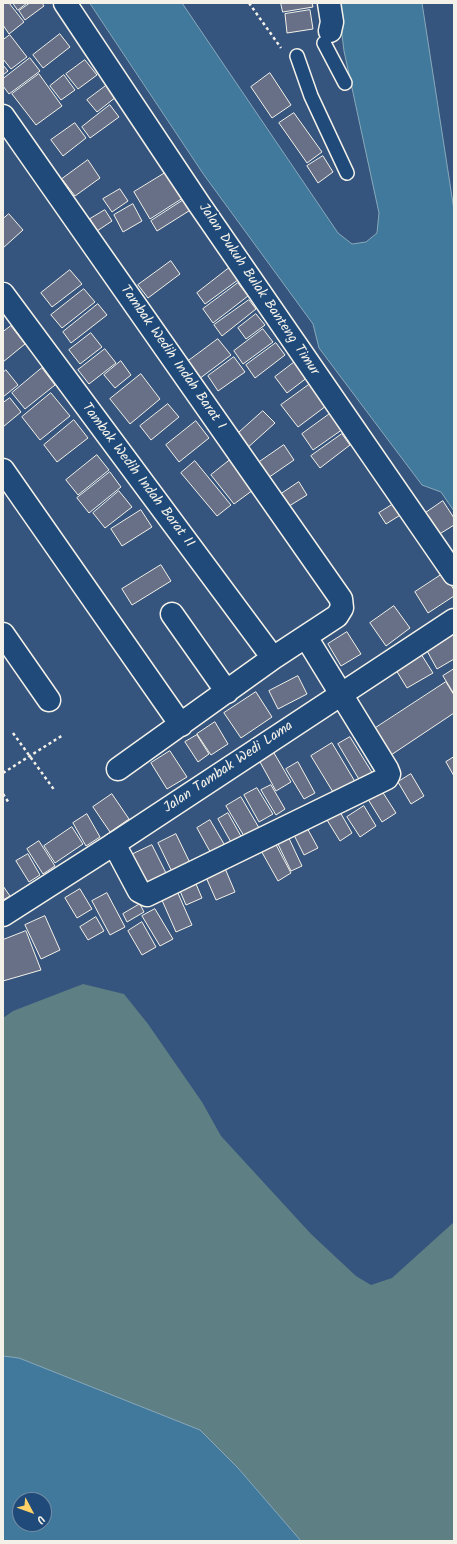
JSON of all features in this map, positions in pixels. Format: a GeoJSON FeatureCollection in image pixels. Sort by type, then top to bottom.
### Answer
{"type":"FeatureCollection","features":[{"type":"Feature","properties":{"kind":"street","name":"Jalan Dukuh Bulak Banteng Timur"},"geometry":{"type":"LineString","coordinates":[[65,3],[199,204],[454,574]]}},
{"type":"Feature","properties":{"kind":"street"},"geometry":{"type":"LineString","coordinates":[[327,37],[332,22],[329,3]]}},
{"type":"Feature","properties":{"kind":"street","name":"Tambak Wedih Indah Barat I"},"geometry":{"type":"LineString","coordinates":[[3,116],[341,599],[342,608],[337,616],[306,637]]}},
{"type":"Feature","properties":{"kind":"street","name":"Tambak Wedih Indah Barat II"},"geometry":{"type":"LineString","coordinates":[[3,294],[273,658]]}},
{"type":"Feature","properties":{"kind":"street"},"geometry":{"type":"LineString","coordinates":[[3,470],[181,725]]}},
{"type":"Feature","properties":{"kind":"street"},"geometry":{"type":"LineString","coordinates":[[172,614],[227,692]]}},
{"type":"Feature","properties":{"kind":"street","name":"Jalan Tambak Wedi Lama"},"geometry":{"type":"LineString","coordinates":[[3,915],[114,844],[454,620]]}},
{"type":"Feature","properties":{"kind":"street"},"geometry":{"type":"LineString","coordinates":[[3,634],[49,700]]}},
{"type":"Feature","properties":{"kind":"street"},"geometry":{"type":"LineString","coordinates":[[114,844],[139,891],[147,895],[387,778],[389,774],[306,637],[273,658],[118,769]]}},
{"type":"Feature","properties":{"kind":"lane"},"geometry":{"type":"LineString","coordinates":[[327,37],[345,83]]}},
{"type":"Feature","properties":{"kind":"lane"},"geometry":{"type":"LineString","coordinates":[[297,56],[311,96],[347,173]]}},
{"type":"Feature","properties":{"kind":"path"},"geometry":{"type":"LineString","coordinates":[[249,3],[280,48],[287,54],[297,56]]}},
{"type":"Feature","properties":{"kind":"path"},"geometry":{"type":"LineString","coordinates":[[13,733],[55,792]]}},
{"type":"Feature","properties":{"kind":"path"},"geometry":{"type":"LineString","coordinates":[[3,773],[63,735]]}},
{"type":"Feature","properties":{"kind":"path"},"geometry":{"type":"LineString","coordinates":[[3,794],[9,802]]}},
{"type":"Feature","properties":{"kind":"green space"},"geometry":{"type":"Polygon","coordinates":[[[83,984],[124,994],[148,1024],[202,1102],[221,1136],[311,1234],[356,1276],[371,1285],[392,1278],[454,1222],[454,1541],[301,1541],[238,1468],[200,1430],[19,1358],[3,1356],[3,1018],[13,1011],[83,984]]]}},
{"type":"Feature","properties":{"kind":"water"},"geometry":{"type":"Polygon","coordinates":[[[90,3],[182,3],[338,233],[352,244],[366,242],[377,233],[379,213],[344,51],[338,3],[422,3],[454,210],[454,511],[441,492],[422,485],[319,348],[313,324],[204,175],[90,3]]]}},
{"type":"Feature","properties":{"kind":"water"},"geometry":{"type":"Polygon","coordinates":[[[3,1356],[19,1358],[200,1430],[238,1468],[301,1541],[3,1541],[3,1356]]]}},
{"type":"Feature","properties":{"kind":"building"},"geometry":{"type":"Polygon","coordinates":[[[3,3],[9,3],[24,22],[9,34],[3,25],[3,3]]]}},
{"type":"Feature","properties":{"kind":"building"},"geometry":{"type":"Polygon","coordinates":[[[13,3],[27,3],[18,10],[13,3]]]}},
{"type":"Feature","properties":{"kind":"building"},"geometry":{"type":"Polygon","coordinates":[[[30,3],[42,3],[44,6],[25,20],[19,11],[30,3]]]}},
{"type":"Feature","properties":{"kind":"building"},"geometry":{"type":"Polygon","coordinates":[[[281,3],[312,3],[313,7],[283,12],[281,3]]]}},
{"type":"Feature","properties":{"kind":"building"},"geometry":{"type":"Polygon","coordinates":[[[310,10],[313,29],[287,33],[285,14],[310,10]]]}},
{"type":"Feature","properties":{"kind":"building"},"geometry":{"type":"Polygon","coordinates":[[[60,34],[70,47],[43,68],[33,55],[60,34]]]}},
{"type":"Feature","properties":{"kind":"building"},"geometry":{"type":"Polygon","coordinates":[[[10,35],[27,57],[11,69],[3,59],[3,40],[10,35]]]}},
{"type":"Feature","properties":{"kind":"building"},"geometry":{"type":"Polygon","coordinates":[[[30,58],[40,71],[9,94],[3,86],[3,79],[30,58]]]}},
{"type":"Feature","properties":{"kind":"building"},"geometry":{"type":"Polygon","coordinates":[[[85,60],[97,75],[78,89],[66,74],[85,60]]]}},
{"type":"Feature","properties":{"kind":"building"},"geometry":{"type":"Polygon","coordinates":[[[3,65],[8,71],[3,75],[3,65]]]}},
{"type":"Feature","properties":{"kind":"building"},"geometry":{"type":"Polygon","coordinates":[[[270,73],[291,105],[272,118],[251,87],[270,73]]]}},
{"type":"Feature","properties":{"kind":"building"},"geometry":{"type":"Polygon","coordinates":[[[39,74],[62,106],[36,125],[12,94],[39,74]]]}},
{"type":"Feature","properties":{"kind":"building"},"geometry":{"type":"Polygon","coordinates":[[[64,75],[75,90],[61,100],[50,86],[64,75]]]}},
{"type":"Feature","properties":{"kind":"building"},"geometry":{"type":"Polygon","coordinates":[[[107,85],[116,97],[97,112],[87,100],[107,85]]]}},
{"type":"Feature","properties":{"kind":"building"},"geometry":{"type":"Polygon","coordinates":[[[110,105],[119,117],[90,138],[82,127],[110,105]]]}},
{"type":"Feature","properties":{"kind":"building"},"geometry":{"type":"Polygon","coordinates":[[[294,113],[322,152],[307,163],[279,123],[294,113]]]}},
{"type":"Feature","properties":{"kind":"building"},"geometry":{"type":"Polygon","coordinates":[[[75,123],[86,138],[63,156],[51,140],[75,123]]]}},
{"type":"Feature","properties":{"kind":"building"},"geometry":{"type":"Polygon","coordinates":[[[323,156],[333,172],[318,183],[307,166],[323,156]]]}},
{"type":"Feature","properties":{"kind":"building"},"geometry":{"type":"Polygon","coordinates":[[[88,160],[100,178],[75,196],[62,179],[88,160]]]}},
{"type":"Feature","properties":{"kind":"building"},"geometry":{"type":"Polygon","coordinates":[[[170,170],[186,196],[150,219],[134,192],[170,170]]]}},
{"type":"Feature","properties":{"kind":"building"},"geometry":{"type":"Polygon","coordinates":[[[120,189],[128,201],[112,212],[103,199],[120,189]]]}},
{"type":"Feature","properties":{"kind":"building"},"geometry":{"type":"Polygon","coordinates":[[[185,199],[192,209],[157,231],[151,221],[185,199]]]}},
{"type":"Feature","properties":{"kind":"building"},"geometry":{"type":"Polygon","coordinates":[[[133,204],[142,221],[123,232],[114,215],[133,204]]]}},
{"type":"Feature","properties":{"kind":"building"},"geometry":{"type":"Polygon","coordinates":[[[105,210],[112,221],[97,231],[90,219],[105,210]]]}},
{"type":"Feature","properties":{"kind":"building"},"geometry":{"type":"Polygon","coordinates":[[[9,214],[23,230],[3,248],[3,219],[9,214]]]}},
{"type":"Feature","properties":{"kind":"building"},"geometry":{"type":"Polygon","coordinates":[[[171,261],[180,274],[148,298],[138,285],[171,261]]]}},
{"type":"Feature","properties":{"kind":"building"},"geometry":{"type":"Polygon","coordinates":[[[233,265],[242,277],[205,304],[197,293],[233,265]]]}},
{"type":"Feature","properties":{"kind":"building"},"geometry":{"type":"Polygon","coordinates":[[[70,270],[82,284],[52,307],[41,293],[70,270]]]}},
{"type":"Feature","properties":{"kind":"building"},"geometry":{"type":"Polygon","coordinates":[[[238,283],[248,296],[213,323],[203,309],[238,283]]]}},
{"type":"Feature","properties":{"kind":"building"},"geometry":{"type":"Polygon","coordinates":[[[84,289],[95,302],[62,328],[51,315],[84,289]]]}},
{"type":"Feature","properties":{"kind":"building"},"geometry":{"type":"Polygon","coordinates":[[[249,300],[256,309],[222,336],[214,325],[249,300]]]}},
{"type":"Feature","properties":{"kind":"building"},"geometry":{"type":"Polygon","coordinates":[[[98,304],[107,315],[71,343],[63,332],[98,304]]]}},
{"type":"Feature","properties":{"kind":"building"},"geometry":{"type":"Polygon","coordinates":[[[256,314],[265,325],[246,339],[238,328],[256,314]]]}},
{"type":"Feature","properties":{"kind":"building"},"geometry":{"type":"Polygon","coordinates":[[[11,326],[25,344],[3,362],[3,332],[11,326]]]}},
{"type":"Feature","properties":{"kind":"building"},"geometry":{"type":"Polygon","coordinates":[[[263,329],[273,342],[243,364],[234,351],[263,329]]]}},
{"type":"Feature","properties":{"kind":"building"},"geometry":{"type":"Polygon","coordinates":[[[91,333],[102,347],[80,364],[69,350],[91,333]]]}},
{"type":"Feature","properties":{"kind":"building"},"geometry":{"type":"Polygon","coordinates":[[[218,339],[231,355],[199,379],[187,362],[218,339]]]}},
{"type":"Feature","properties":{"kind":"building"},"geometry":{"type":"Polygon","coordinates":[[[276,343],[285,355],[255,378],[246,365],[276,343]]]}},
{"type":"Feature","properties":{"kind":"building"},"geometry":{"type":"Polygon","coordinates":[[[105,349],[116,363],[89,384],[78,370],[105,349]]]}},
{"type":"Feature","properties":{"kind":"building"},"geometry":{"type":"Polygon","coordinates":[[[234,357],[245,372],[218,391],[208,376],[234,357]]]}},
{"type":"Feature","properties":{"kind":"building"},"geometry":{"type":"Polygon","coordinates":[[[121,361],[131,375],[115,388],[104,375],[121,361]]]}},
{"type":"Feature","properties":{"kind":"building"},"geometry":{"type":"Polygon","coordinates":[[[296,361],[308,377],[287,393],[275,377],[296,361]]]}},
{"type":"Feature","properties":{"kind":"building"},"geometry":{"type":"Polygon","coordinates":[[[42,368],[55,385],[25,409],[12,393],[42,368]]]}},
{"type":"Feature","properties":{"kind":"building"},"geometry":{"type":"Polygon","coordinates":[[[6,370],[18,385],[3,397],[3,373],[6,370]]]}},
{"type":"Feature","properties":{"kind":"building"},"geometry":{"type":"Polygon","coordinates":[[[141,374],[160,399],[130,424],[110,399],[141,374]]]}},
{"type":"Feature","properties":{"kind":"building"},"geometry":{"type":"Polygon","coordinates":[[[310,384],[326,406],[298,427],[281,405],[310,384]]]}},
{"type":"Feature","properties":{"kind":"building"},"geometry":{"type":"Polygon","coordinates":[[[51,393],[70,416],[40,440],[22,417],[51,393]]]}},
{"type":"Feature","properties":{"kind":"building"},"geometry":{"type":"Polygon","coordinates":[[[10,398],[21,412],[3,427],[3,403],[10,398]]]}},
{"type":"Feature","properties":{"kind":"building"},"geometry":{"type":"Polygon","coordinates":[[[168,404],[179,417],[151,440],[140,426],[168,404]]]}},
{"type":"Feature","properties":{"kind":"building"},"geometry":{"type":"Polygon","coordinates":[[[263,411],[275,423],[245,450],[234,437],[263,411]]]}},
{"type":"Feature","properties":{"kind":"building"},"geometry":{"type":"Polygon","coordinates":[[[331,413],[343,429],[313,450],[302,434],[331,413]]]}},
{"type":"Feature","properties":{"kind":"building"},"geometry":{"type":"Polygon","coordinates":[[[74,420],[88,438],[57,462],[44,445],[74,420]]]}},
{"type":"Feature","properties":{"kind":"building"},"geometry":{"type":"Polygon","coordinates":[[[196,421],[209,438],[179,462],[166,445],[196,421]]]}},
{"type":"Feature","properties":{"kind":"building"},"geometry":{"type":"Polygon","coordinates":[[[342,434],[350,445],[320,468],[311,456],[342,434]]]}},
{"type":"Feature","properties":{"kind":"building"},"geometry":{"type":"Polygon","coordinates":[[[284,445],[294,460],[265,480],[255,465],[284,445]]]}},
{"type":"Feature","properties":{"kind":"building"},"geometry":{"type":"Polygon","coordinates":[[[97,455],[109,470],[78,495],[66,480],[97,455]]]}},
{"type":"Feature","properties":{"kind":"building"},"geometry":{"type":"Polygon","coordinates":[[[230,460],[253,490],[234,504],[211,475],[230,460]]]}},
{"type":"Feature","properties":{"kind":"building"},"geometry":{"type":"Polygon","coordinates":[[[195,461],[231,505],[217,516],[181,473],[195,461]]]}},
{"type":"Feature","properties":{"kind":"building"},"geometry":{"type":"Polygon","coordinates":[[[110,472],[121,487],[89,513],[77,498],[110,472]]]}},
{"type":"Feature","properties":{"kind":"building"},"geometry":{"type":"Polygon","coordinates":[[[299,482],[307,495],[286,508],[278,496],[299,482]]]}},
{"type":"Feature","properties":{"kind":"building"},"geometry":{"type":"Polygon","coordinates":[[[119,491],[132,507],[105,528],[93,513],[119,491]]]}},
{"type":"Feature","properties":{"kind":"building"},"geometry":{"type":"Polygon","coordinates":[[[443,501],[454,518],[454,525],[438,535],[424,514],[443,501]]]}},
{"type":"Feature","properties":{"kind":"building"},"geometry":{"type":"Polygon","coordinates":[[[395,503],[402,514],[386,524],[379,513],[395,503]]]}},
{"type":"Feature","properties":{"kind":"building"},"geometry":{"type":"Polygon","coordinates":[[[141,510],[152,527],[122,546],[111,529],[141,510]]]}},
{"type":"Feature","properties":{"kind":"building"},"geometry":{"type":"Polygon","coordinates":[[[161,565],[171,581],[132,605],[122,589],[161,565]]]}},
{"type":"Feature","properties":{"kind":"building"},"geometry":{"type":"Polygon","coordinates":[[[444,573],[454,590],[454,596],[428,613],[415,592],[444,573]]]}},
{"type":"Feature","properties":{"kind":"building"},"geometry":{"type":"Polygon","coordinates":[[[394,606],[410,628],[386,646],[370,623],[394,606]]]}},
{"type":"Feature","properties":{"kind":"building"},"geometry":{"type":"Polygon","coordinates":[[[347,632],[361,654],[341,666],[328,644],[347,632]]]}},
{"type":"Feature","properties":{"kind":"building"},"geometry":{"type":"Polygon","coordinates":[[[454,632],[454,659],[437,669],[426,649],[454,632]]]}},
{"type":"Feature","properties":{"kind":"building"},"geometry":{"type":"Polygon","coordinates":[[[421,654],[433,673],[407,688],[396,670],[421,654]]]}},
{"type":"Feature","properties":{"kind":"building"},"geometry":{"type":"Polygon","coordinates":[[[454,669],[454,694],[443,676],[454,669]]]}},
{"type":"Feature","properties":{"kind":"building"},"geometry":{"type":"Polygon","coordinates":[[[298,676],[307,694],[278,709],[269,691],[298,676]]]}},
{"type":"Feature","properties":{"kind":"building"},"geometry":{"type":"Polygon","coordinates":[[[446,682],[454,695],[454,713],[391,755],[374,729],[446,682]]]}},
{"type":"Feature","properties":{"kind":"building"},"geometry":{"type":"Polygon","coordinates":[[[256,692],[272,717],[241,738],[224,713],[256,692]]]}},
{"type":"Feature","properties":{"kind":"building"},"geometry":{"type":"Polygon","coordinates":[[[215,722],[228,744],[211,755],[197,734],[215,722]]]}},
{"type":"Feature","properties":{"kind":"building"},"geometry":{"type":"Polygon","coordinates":[[[197,735],[209,754],[198,762],[185,742],[197,735]]]}},
{"type":"Feature","properties":{"kind":"building"},"geometry":{"type":"Polygon","coordinates":[[[350,737],[373,774],[360,781],[338,744],[350,737]]]}},
{"type":"Feature","properties":{"kind":"building"},"geometry":{"type":"Polygon","coordinates":[[[332,743],[357,785],[336,797],[311,756],[332,743]]]}},
{"type":"Feature","properties":{"kind":"building"},"geometry":{"type":"Polygon","coordinates":[[[170,751],[187,777],[167,789],[151,763],[170,751]]]}},
{"type":"Feature","properties":{"kind":"building"},"geometry":{"type":"Polygon","coordinates":[[[274,753],[291,782],[276,791],[260,762],[274,753]]]}},
{"type":"Feature","properties":{"kind":"building"},"geometry":{"type":"Polygon","coordinates":[[[454,757],[454,776],[446,762],[454,757]]]}},
{"type":"Feature","properties":{"kind":"building"},"geometry":{"type":"Polygon","coordinates":[[[298,762],[315,793],[304,799],[286,769],[298,762]]]}},
{"type":"Feature","properties":{"kind":"building"},"geometry":{"type":"Polygon","coordinates":[[[411,774],[424,796],[411,804],[398,782],[411,774]]]}},
{"type":"Feature","properties":{"kind":"building"},"geometry":{"type":"Polygon","coordinates":[[[271,785],[285,809],[276,815],[261,790],[271,785]]]}},
{"type":"Feature","properties":{"kind":"building"},"geometry":{"type":"Polygon","coordinates":[[[257,788],[273,814],[259,822],[244,795],[257,788]]]}},
{"type":"Feature","properties":{"kind":"building"},"geometry":{"type":"Polygon","coordinates":[[[380,788],[396,813],[382,822],[366,796],[380,788]]]}},
{"type":"Feature","properties":{"kind":"building"},"geometry":{"type":"Polygon","coordinates":[[[112,794],[129,819],[110,832],[93,807],[112,794]]]}},
{"type":"Feature","properties":{"kind":"building"},"geometry":{"type":"Polygon","coordinates":[[[241,797],[262,833],[247,841],[226,806],[241,797]]]}},
{"type":"Feature","properties":{"kind":"building"},"geometry":{"type":"Polygon","coordinates":[[[364,806],[376,826],[360,837],[347,817],[364,806]]]}},
{"type":"Feature","properties":{"kind":"building"},"geometry":{"type":"Polygon","coordinates":[[[340,812],[352,833],[340,841],[327,820],[340,812]]]}},
{"type":"Feature","properties":{"kind":"building"},"geometry":{"type":"Polygon","coordinates":[[[228,813],[242,838],[232,844],[218,819],[228,813]]]}},
{"type":"Feature","properties":{"kind":"building"},"geometry":{"type":"Polygon","coordinates":[[[87,814],[100,837],[86,846],[73,823],[87,814]]]}},
{"type":"Feature","properties":{"kind":"building"},"geometry":{"type":"Polygon","coordinates":[[[210,820],[227,849],[213,857],[197,828],[210,820]]]}},
{"type":"Feature","properties":{"kind":"building"},"geometry":{"type":"Polygon","coordinates":[[[306,826],[318,848],[304,855],[293,833],[306,826]]]}},
{"type":"Feature","properties":{"kind":"building"},"geometry":{"type":"Polygon","coordinates":[[[72,827],[83,844],[55,863],[44,846],[72,827]]]}},
{"type":"Feature","properties":{"kind":"building"},"geometry":{"type":"Polygon","coordinates":[[[286,832],[302,866],[291,871],[275,838],[286,832]]]}},
{"type":"Feature","properties":{"kind":"building"},"geometry":{"type":"Polygon","coordinates":[[[176,834],[192,867],[174,876],[158,843],[176,834]]]}},
{"type":"Feature","properties":{"kind":"building"},"geometry":{"type":"Polygon","coordinates":[[[273,839],[291,873],[278,881],[259,847],[273,839]]]}},
{"type":"Feature","properties":{"kind":"building"},"geometry":{"type":"Polygon","coordinates":[[[39,841],[55,866],[43,874],[27,849],[39,841]]]}},
{"type":"Feature","properties":{"kind":"building"},"geometry":{"type":"Polygon","coordinates":[[[152,845],[168,877],[147,887],[131,855],[152,845]]]}},
{"type":"Feature","properties":{"kind":"building"},"geometry":{"type":"Polygon","coordinates":[[[28,854],[40,875],[29,882],[16,861],[28,854]]]}},
{"type":"Feature","properties":{"kind":"building"},"geometry":{"type":"Polygon","coordinates":[[[224,866],[235,892],[216,900],[205,875],[224,866]]]}},
{"type":"Feature","properties":{"kind":"building"},"geometry":{"type":"Polygon","coordinates":[[[193,877],[202,898],[186,905],[177,884],[193,877]]]}},
{"type":"Feature","properties":{"kind":"building"},"geometry":{"type":"Polygon","coordinates":[[[3,886],[10,896],[3,900],[3,886]]]}},
{"type":"Feature","properties":{"kind":"building"},"geometry":{"type":"Polygon","coordinates":[[[80,889],[92,909],[77,918],[65,898],[80,889]]]}},
{"type":"Feature","properties":{"kind":"building"},"geometry":{"type":"Polygon","coordinates":[[[177,891],[192,925],[176,932],[161,898],[177,891]]]}},
{"type":"Feature","properties":{"kind":"building"},"geometry":{"type":"Polygon","coordinates":[[[107,893],[125,927],[110,935],[92,901],[107,893]]]}},
{"type":"Feature","properties":{"kind":"building"},"geometry":{"type":"Polygon","coordinates":[[[140,904],[144,912],[127,922],[123,914],[140,904]]]}},
{"type":"Feature","properties":{"kind":"building"},"geometry":{"type":"Polygon","coordinates":[[[155,909],[173,939],[160,946],[142,916],[155,909]]]}},
{"type":"Feature","properties":{"kind":"building"},"geometry":{"type":"Polygon","coordinates":[[[45,916],[60,950],[41,959],[25,925],[45,916]]]}},
{"type":"Feature","properties":{"kind":"building"},"geometry":{"type":"Polygon","coordinates":[[[96,917],[104,931],[88,940],[80,927],[96,917]]]}},
{"type":"Feature","properties":{"kind":"building"},"geometry":{"type":"Polygon","coordinates":[[[142,922],[156,947],[142,955],[128,931],[142,922]]]}},
{"type":"Feature","properties":{"kind":"building"},"geometry":{"type":"Polygon","coordinates":[[[26,931],[41,970],[3,981],[3,940],[26,931]]]}}]}
